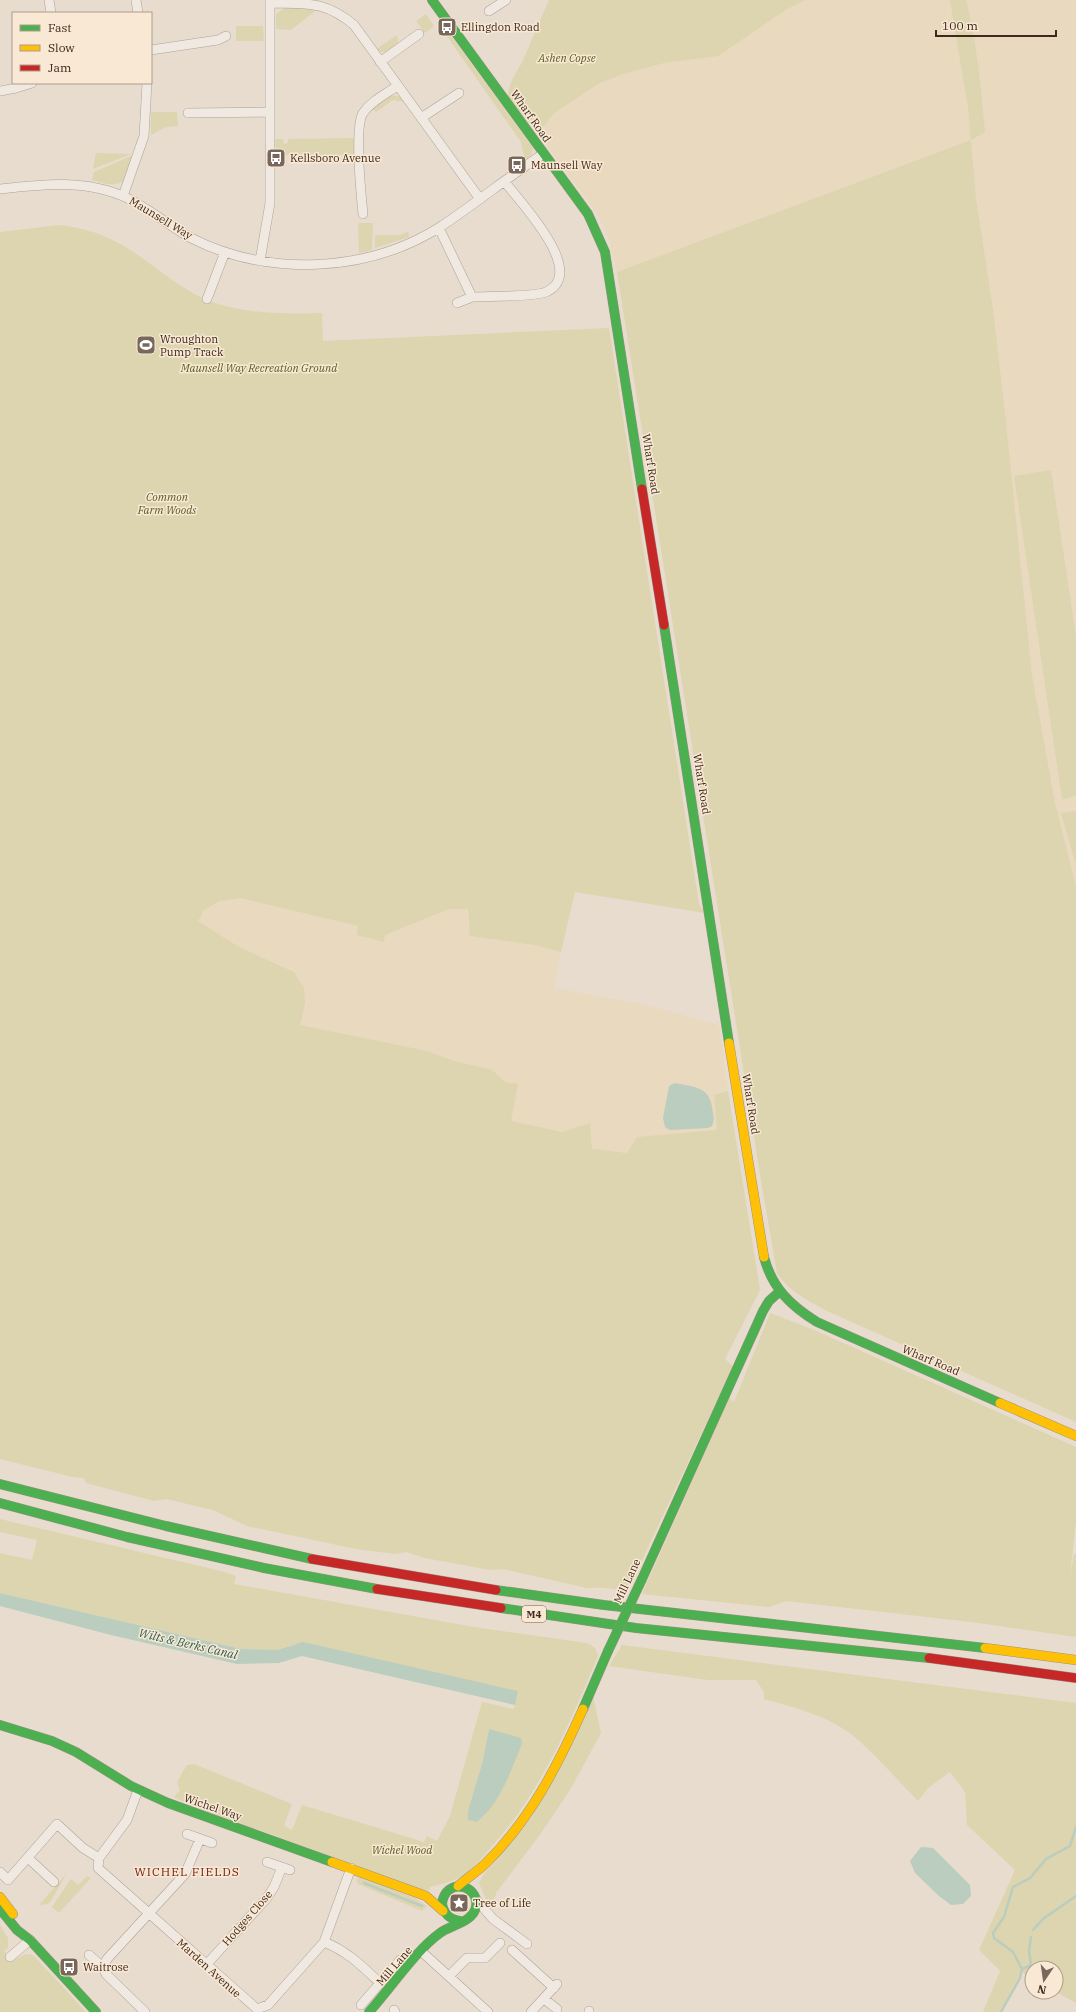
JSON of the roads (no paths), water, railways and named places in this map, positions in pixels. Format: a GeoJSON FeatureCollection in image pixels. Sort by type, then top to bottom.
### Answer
{"type":"FeatureCollection","features":[{"type":"Feature","properties":{"kind":"main road","name":"Wharf Road"},"geometry":{"type":"LineString","coordinates":[[432,0],[592,220],[603,244],[607,260],[760,1240],[767,1270],[779,1292],[798,1310],[823,1325],[1076,1436]]}},
{"type":"Feature","properties":{"kind":"main road","name":"Mill Lane"},"geometry":{"type":"LineString","coordinates":[[436,1936],[443,1912],[441,1902],[446,1891],[458,1886],[481,1870],[514,1834],[533,1806],[564,1749],[763,1311],[769,1301],[779,1292]]}},
{"type":"Feature","properties":{"kind":"main road","name":"M4"},"geometry":{"type":"LineString","coordinates":[[0,1484],[131,1518],[262,1548],[410,1576],[639,1609],[858,1632],[1076,1660]]}},
{"type":"Feature","properties":{"kind":"main road","name":"M4"},"geometry":{"type":"LineString","coordinates":[[0,1503],[143,1541],[264,1568],[409,1595],[636,1628],[953,1661],[1076,1678]]}},
{"type":"Feature","properties":{"kind":"main road","name":"Wichel Way"},"geometry":{"type":"LineString","coordinates":[[0,1724],[37,1735],[58,1744],[138,1790],[182,1808],[426,1896],[443,1912]]}},
{"type":"Feature","properties":{"kind":"main road","name":"Mill Lane"},"geometry":{"type":"LineString","coordinates":[[370,2012],[436,1936],[460,1921],[469,1918],[476,1909],[476,1880],[481,1870]]}},
{"type":"Feature","properties":{"kind":"main road"},"geometry":{"type":"LineString","coordinates":[[458,1886],[467,1888],[475,1896]]}},
{"type":"Feature","properties":{"kind":"main road"},"geometry":{"type":"LineString","coordinates":[[426,1896],[446,1891]]}},
{"type":"Feature","properties":{"kind":"main road"},"geometry":{"type":"LineString","coordinates":[[0,1897],[20,1924],[28,1938]]}},
{"type":"Feature","properties":{"kind":"main road"},"geometry":{"type":"LineString","coordinates":[[0,1909],[17,1930],[28,1938],[96,2012]]}},
{"type":"Feature","properties":{"kind":"main road"},"geometry":{"type":"LineString","coordinates":[[443,1912],[450,1919],[460,1921]]}},
{"type":"Feature","properties":{"kind":"street"},"geometry":{"type":"LineString","coordinates":[[49,0],[51,12]]}},
{"type":"Feature","properties":{"kind":"street"},"geometry":{"type":"LineString","coordinates":[[136,0],[138,12]]}},
{"type":"Feature","properties":{"kind":"street"},"geometry":{"type":"LineString","coordinates":[[489,12],[506,0]]}},
{"type":"Feature","properties":{"kind":"street"},"geometry":{"type":"LineString","coordinates":[[260,261],[270,203],[270,2],[320,2],[340,14],[354,25],[480,199]]}},
{"type":"Feature","properties":{"kind":"street"},"geometry":{"type":"LineString","coordinates":[[380,62],[419,34]]}},
{"type":"Feature","properties":{"kind":"street"},"geometry":{"type":"LineString","coordinates":[[152,50],[218,40],[226,36]]}},
{"type":"Feature","properties":{"kind":"street"},"geometry":{"type":"LineString","coordinates":[[0,91],[29,84]]}},
{"type":"Feature","properties":{"kind":"street"},"geometry":{"type":"LineString","coordinates":[[123,196],[144,136],[147,84]]}},
{"type":"Feature","properties":{"kind":"street"},"geometry":{"type":"LineString","coordinates":[[362,214],[359,148],[360,119],[368,107],[397,86]]}},
{"type":"Feature","properties":{"kind":"street"},"geometry":{"type":"LineString","coordinates":[[421,118],[459,93]]}},
{"type":"Feature","properties":{"kind":"street"},"geometry":{"type":"LineString","coordinates":[[188,113],[269,112]]}},
{"type":"Feature","properties":{"kind":"street","name":"Maunsell Way"},"geometry":{"type":"LineString","coordinates":[[0,189],[61,183],[91,187],[123,196],[149,210],[184,234],[224,252],[260,261],[317,264],[345,262],[374,256],[402,246],[439,228],[543,154]]}},
{"type":"Feature","properties":{"kind":"street"},"geometry":{"type":"LineString","coordinates":[[457,303],[472,297],[541,293],[554,286],[559,276],[558,260],[547,238],[504,182]]}},
{"type":"Feature","properties":{"kind":"street"},"geometry":{"type":"LineString","coordinates":[[439,228],[472,297]]}},
{"type":"Feature","properties":{"kind":"street"},"geometry":{"type":"LineString","coordinates":[[207,299],[224,252]]}},
{"type":"Feature","properties":{"kind":"street"},"geometry":{"type":"LineString","coordinates":[[0,1872],[8,1880],[57,1824],[83,1848],[99,1858],[127,1820],[138,1790]]}},
{"type":"Feature","properties":{"kind":"street"},"geometry":{"type":"LineString","coordinates":[[187,1834],[212,1843]]}},
{"type":"Feature","properties":{"kind":"street"},"geometry":{"type":"LineString","coordinates":[[103,1967],[107,1959],[184,1874],[200,1839]]}},
{"type":"Feature","properties":{"kind":"street"},"geometry":{"type":"LineString","coordinates":[[28,1858],[54,1882]]}},
{"type":"Feature","properties":{"kind":"street","name":"Marden Avenue"},"geometry":{"type":"LineString","coordinates":[[99,1858],[98,1868],[100,1871],[256,2011],[268,2005],[324,1942],[351,1868]]}},
{"type":"Feature","properties":{"kind":"street","name":"Hodges Close"},"geometry":{"type":"LineString","coordinates":[[206,1966],[266,1900],[286,1868],[267,1862]]}},
{"type":"Feature","properties":{"kind":"street"},"geometry":{"type":"LineString","coordinates":[[475,1896],[493,1919],[527,1944]]}},
{"type":"Feature","properties":{"kind":"street"},"geometry":{"type":"LineString","coordinates":[[469,1918],[493,1919]]}},
{"type":"Feature","properties":{"kind":"street"},"geometry":{"type":"LineString","coordinates":[[10,1957],[28,1938]]}},
{"type":"Feature","properties":{"kind":"street"},"geometry":{"type":"LineString","coordinates":[[324,1942],[337,1947],[354,1958],[379,1982]]}},
{"type":"Feature","properties":{"kind":"street"},"geometry":{"type":"LineString","coordinates":[[449,1976],[467,1958],[485,1958],[500,1944]]}},
{"type":"Feature","properties":{"kind":"street"},"geometry":{"type":"LineString","coordinates":[[512,1950],[555,1986],[532,2012]]}},
{"type":"Feature","properties":{"kind":"street"},"geometry":{"type":"LineString","coordinates":[[422,1952],[488,2012]]}},
{"type":"Feature","properties":{"kind":"street"},"geometry":{"type":"LineString","coordinates":[[88,1955],[103,1967],[106,1974],[145,2012]]}},
{"type":"Feature","properties":{"kind":"street"},"geometry":{"type":"LineString","coordinates":[[362,2004],[379,1982],[400,1960]]}},
{"type":"Feature","properties":{"kind":"street"},"geometry":{"type":"LineString","coordinates":[[544,1999],[557,2010]]}},
{"type":"Feature","properties":{"kind":"water"},"geometry":{"type":"Polygon","coordinates":[[[675,1083],[704,1091],[710,1100],[713,1114],[712,1126],[708,1128],[670,1130],[665,1127],[663,1118],[669,1086],[675,1083]]]}},
{"type":"Feature","properties":{"kind":"water","name":"Wilts & Berks Canal"},"geometry":{"type":"Polygon","coordinates":[[[0,1593],[241,1649],[277,1650],[303,1642],[518,1691],[515,1705],[302,1656],[279,1663],[237,1664],[111,1635],[0,1606],[0,1593]]]}},
{"type":"Feature","properties":{"kind":"water"},"geometry":{"type":"Polygon","coordinates":[[[489,1729],[521,1738],[522,1744],[499,1796],[477,1822],[468,1820],[468,1811],[482,1764],[489,1729]]]}},
{"type":"Feature","properties":{"kind":"water"},"geometry":{"type":"Polygon","coordinates":[[[921,1847],[933,1848],[970,1885],[971,1896],[963,1904],[951,1905],[939,1896],[915,1873],[910,1861],[921,1847]]]}},
{"type":"Feature","properties":{"kind":"waterway"},"geometry":{"type":"LineString","coordinates":[[1001,2012],[1020,1978],[1022,1969],[1013,1952],[994,1938],[993,1933],[1004,1917],[1013,1887],[1030,1878],[1046,1859],[1070,1846],[1076,1827]]}},
{"type":"Feature","properties":{"kind":"waterway"},"geometry":{"type":"LineString","coordinates":[[364,1883],[422,1906]]}},
{"type":"Feature","properties":{"kind":"waterway"},"geometry":{"type":"LineString","coordinates":[[1033,1930],[1043,1919],[1076,1896]]}},
{"type":"Feature","properties":{"kind":"waterway"},"geometry":{"type":"LineString","coordinates":[[1022,1969],[1031,1965],[1029,1951],[1031,1937]]}},
{"type":"Feature","properties":{"kind":"place","name":"Ellingdon Road"},"geometry":{"type":"Point","coordinates":[447,27]}},
{"type":"Feature","properties":{"kind":"place","name":"Kellsboro Avenue"},"geometry":{"type":"Point","coordinates":[276,158]}},
{"type":"Feature","properties":{"kind":"place","name":"Maunsell Way"},"geometry":{"type":"Point","coordinates":[517,165]}},
{"type":"Feature","properties":{"kind":"place","name":"Wroughton Pump Track"},"geometry":{"type":"Point","coordinates":[146,345]}},
{"type":"Feature","properties":{"kind":"place","name":"Tree of Life"},"geometry":{"type":"Point","coordinates":[459,1903]}},
{"type":"Feature","properties":{"kind":"place","name":"Waitrose"},"geometry":{"type":"Point","coordinates":[69,1967]}},
{"type":"Feature","properties":{"kind":"district","name":"WICHEL FIELDS"},"geometry":{"type":"Point","coordinates":[187,1872]}},
{"type":"Feature","properties":{"kind":"park label","name":"Ashen Copse"},"geometry":{"type":"Point","coordinates":[567,58]}},
{"type":"Feature","properties":{"kind":"park label","name":"Maunsell Way Recreation Ground"},"geometry":{"type":"Point","coordinates":[259,368]}},
{"type":"Feature","properties":{"kind":"park label","name":"Common Farm Woods"},"geometry":{"type":"Point","coordinates":[167,503]}},
{"type":"Feature","properties":{"kind":"park label","name":"Wichel Wood"},"geometry":{"type":"Point","coordinates":[402,1850]}}]}
